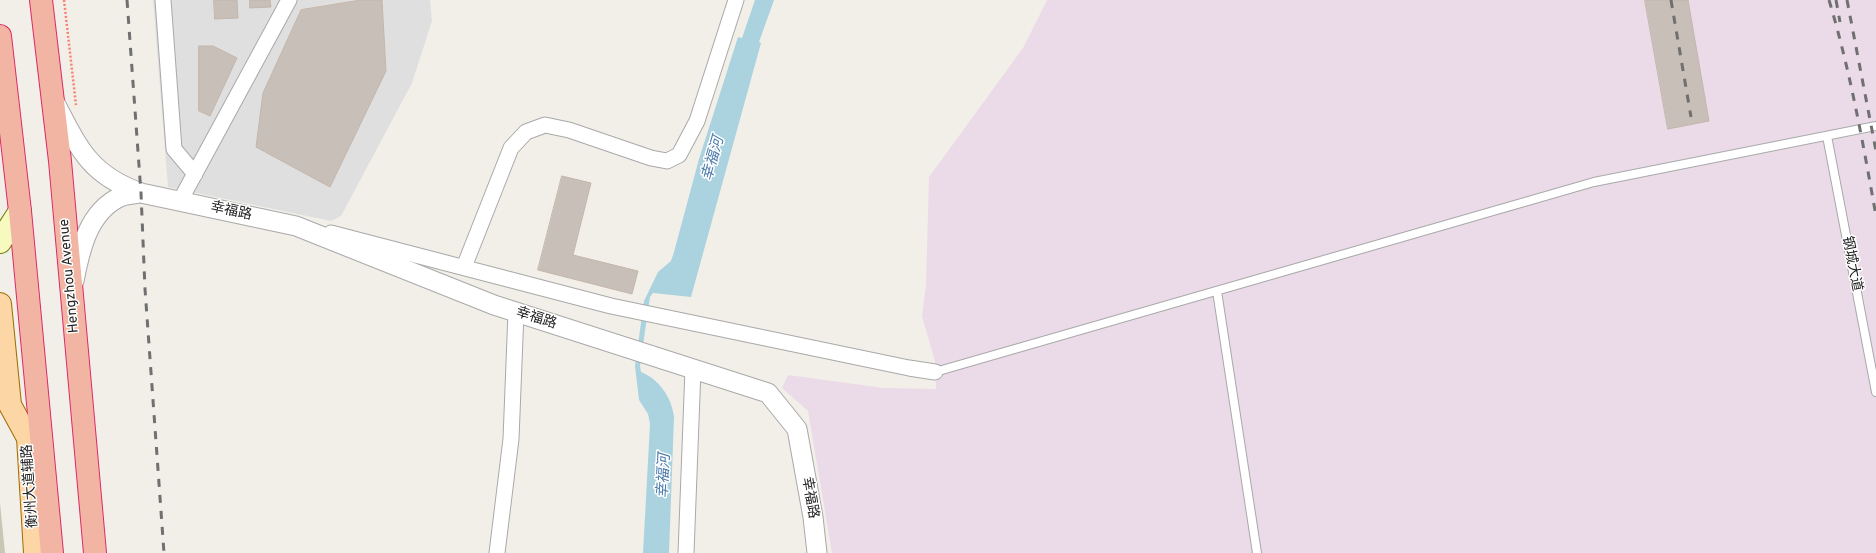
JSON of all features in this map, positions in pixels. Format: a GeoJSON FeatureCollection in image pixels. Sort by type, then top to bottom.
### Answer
{"type":"FeatureCollection","features":[{"type":"Feature","properties":{"kind":"highway","name":"Hengzhou Avenue"},"geometry":{"type":"LineString","coordinates":[[41,0],[53,99],[72,295],[94,553]]}},
{"type":"Feature","properties":{"kind":"highway"},"geometry":{"type":"LineString","coordinates":[[0,36],[20,211],[35,445],[52,553]]}},
{"type":"Feature","properties":{"kind":"highway"},"geometry":{"type":"LineString","coordinates":[[0,196],[20,211]]}},
{"type":"Feature","properties":{"kind":"main road"},"geometry":{"type":"LineString","coordinates":[[0,242],[20,211]]}},
{"type":"Feature","properties":{"kind":"main road","name":"衡州大道辅路"},"geometry":{"type":"LineString","coordinates":[[0,304],[5,398],[35,445],[35,553]]}},
{"type":"Feature","properties":{"kind":"street"},"geometry":{"type":"LineString","coordinates":[[163,0],[174,149],[195,174]]}},
{"type":"Feature","properties":{"kind":"street"},"geometry":{"type":"LineString","coordinates":[[180,201],[289,0]]}},
{"type":"Feature","properties":{"kind":"street"},"geometry":{"type":"LineString","coordinates":[[464,267],[511,148],[526,132],[544,125],[569,130],[651,158],[667,160],[679,155],[697,121],[736,0]]}},
{"type":"Feature","properties":{"kind":"street"},"geometry":{"type":"LineString","coordinates":[[53,99],[81,151],[89,161],[113,181],[141,193]]}},
{"type":"Feature","properties":{"kind":"street"},"geometry":{"type":"LineString","coordinates":[[72,295],[80,255],[91,226],[109,204],[121,196],[141,193]]}},
{"type":"Feature","properties":{"kind":"street","name":"幸福路"},"geometry":{"type":"LineString","coordinates":[[141,193],[296,226],[494,305],[768,394],[797,429],[813,517],[817,553]]}},
{"type":"Feature","properties":{"kind":"street"},"geometry":{"type":"LineString","coordinates":[[296,226],[342,235],[611,306],[908,368],[935,372]]}},
{"type":"Feature","properties":{"kind":"street"},"geometry":{"type":"LineString","coordinates":[[497,553],[511,439],[516,312]]}},
{"type":"Feature","properties":{"kind":"street"},"geometry":{"type":"LineString","coordinates":[[686,553],[693,369]]}},
{"type":"Feature","properties":{"kind":"lane"},"geometry":{"type":"LineString","coordinates":[[935,372],[1594,182],[1876,126]]}},
{"type":"Feature","properties":{"kind":"lane","name":"钢城大道"},"geometry":{"type":"LineString","coordinates":[[1827,136],[1876,392]]}},
{"type":"Feature","properties":{"kind":"lane"},"geometry":{"type":"LineString","coordinates":[[1217,291],[1257,553]]}},
{"type":"Feature","properties":{"kind":"path"},"geometry":{"type":"LineString","coordinates":[[64,0],[76,111]]}},
{"type":"Feature","properties":{"kind":"shaded area"},"geometry":{"type":"Polygon","coordinates":[[[153,0],[430,0],[432,21],[412,83],[341,216],[331,221],[168,187],[153,0]]]}},
{"type":"Feature","properties":{"kind":"shaded area"},"geometry":{"type":"Polygon","coordinates":[[[1047,0],[1876,0],[1876,553],[832,553],[808,411],[782,388],[788,375],[884,388],[936,389],[935,361],[922,316],[926,285],[929,177],[1023,48],[1047,0]]]}},
{"type":"Feature","properties":{"kind":"shaded area"},"geometry":{"type":"Polygon","coordinates":[[[0,503],[5,553],[0,553],[0,503]]]}},
{"type":"Feature","properties":{"kind":"water","name":"幸福河"},"geometry":{"type":"Polygon","coordinates":[[[755,0],[774,0],[759,42],[761,43],[691,297],[653,293],[650,297],[640,366],[641,372],[648,375],[664,390],[671,403],[674,417],[669,553],[643,553],[650,424],[648,414],[639,400],[635,366],[644,301],[658,272],[671,261],[699,159],[738,37],[742,38],[755,0]]]}},
{"type":"Feature","properties":{"kind":"building"},"geometry":{"type":"Polygon","coordinates":[[[214,0],[237,0],[238,18],[215,19],[214,0]]]}},
{"type":"Feature","properties":{"kind":"building"},"geometry":{"type":"Polygon","coordinates":[[[250,0],[270,0],[271,7],[250,8],[250,0]]]}},
{"type":"Feature","properties":{"kind":"building"},"geometry":{"type":"Polygon","coordinates":[[[361,0],[382,0],[386,71],[330,187],[256,147],[263,93],[301,10],[361,0]]]}},
{"type":"Feature","properties":{"kind":"building"},"geometry":{"type":"Polygon","coordinates":[[[1645,0],[1688,0],[1709,121],[1668,129],[1645,0]]]}},
{"type":"Feature","properties":{"kind":"building"},"geometry":{"type":"Polygon","coordinates":[[[199,46],[213,46],[237,58],[210,116],[199,111],[199,46]]]}},
{"type":"Feature","properties":{"kind":"building"},"geometry":{"type":"Polygon","coordinates":[[[562,176],[591,183],[573,255],[638,271],[632,294],[538,270],[562,176]]]}},
{"type":"Feature","properties":{"kind":"railway"},"geometry":{"type":"LineString","coordinates":[[127,0],[141,193],[145,289],[164,553]]}},
{"type":"Feature","properties":{"kind":"railway"},"geometry":{"type":"LineString","coordinates":[[1671,0],[1691,117]]}},
{"type":"Feature","properties":{"kind":"railway"},"geometry":{"type":"LineString","coordinates":[[1829,0],[1850,80],[1876,216]]}},
{"type":"Feature","properties":{"kind":"railway"},"geometry":{"type":"LineString","coordinates":[[1836,0],[1840,22]]}},
{"type":"Feature","properties":{"kind":"railway"},"geometry":{"type":"LineString","coordinates":[[1847,0],[1876,151]]}}]}
